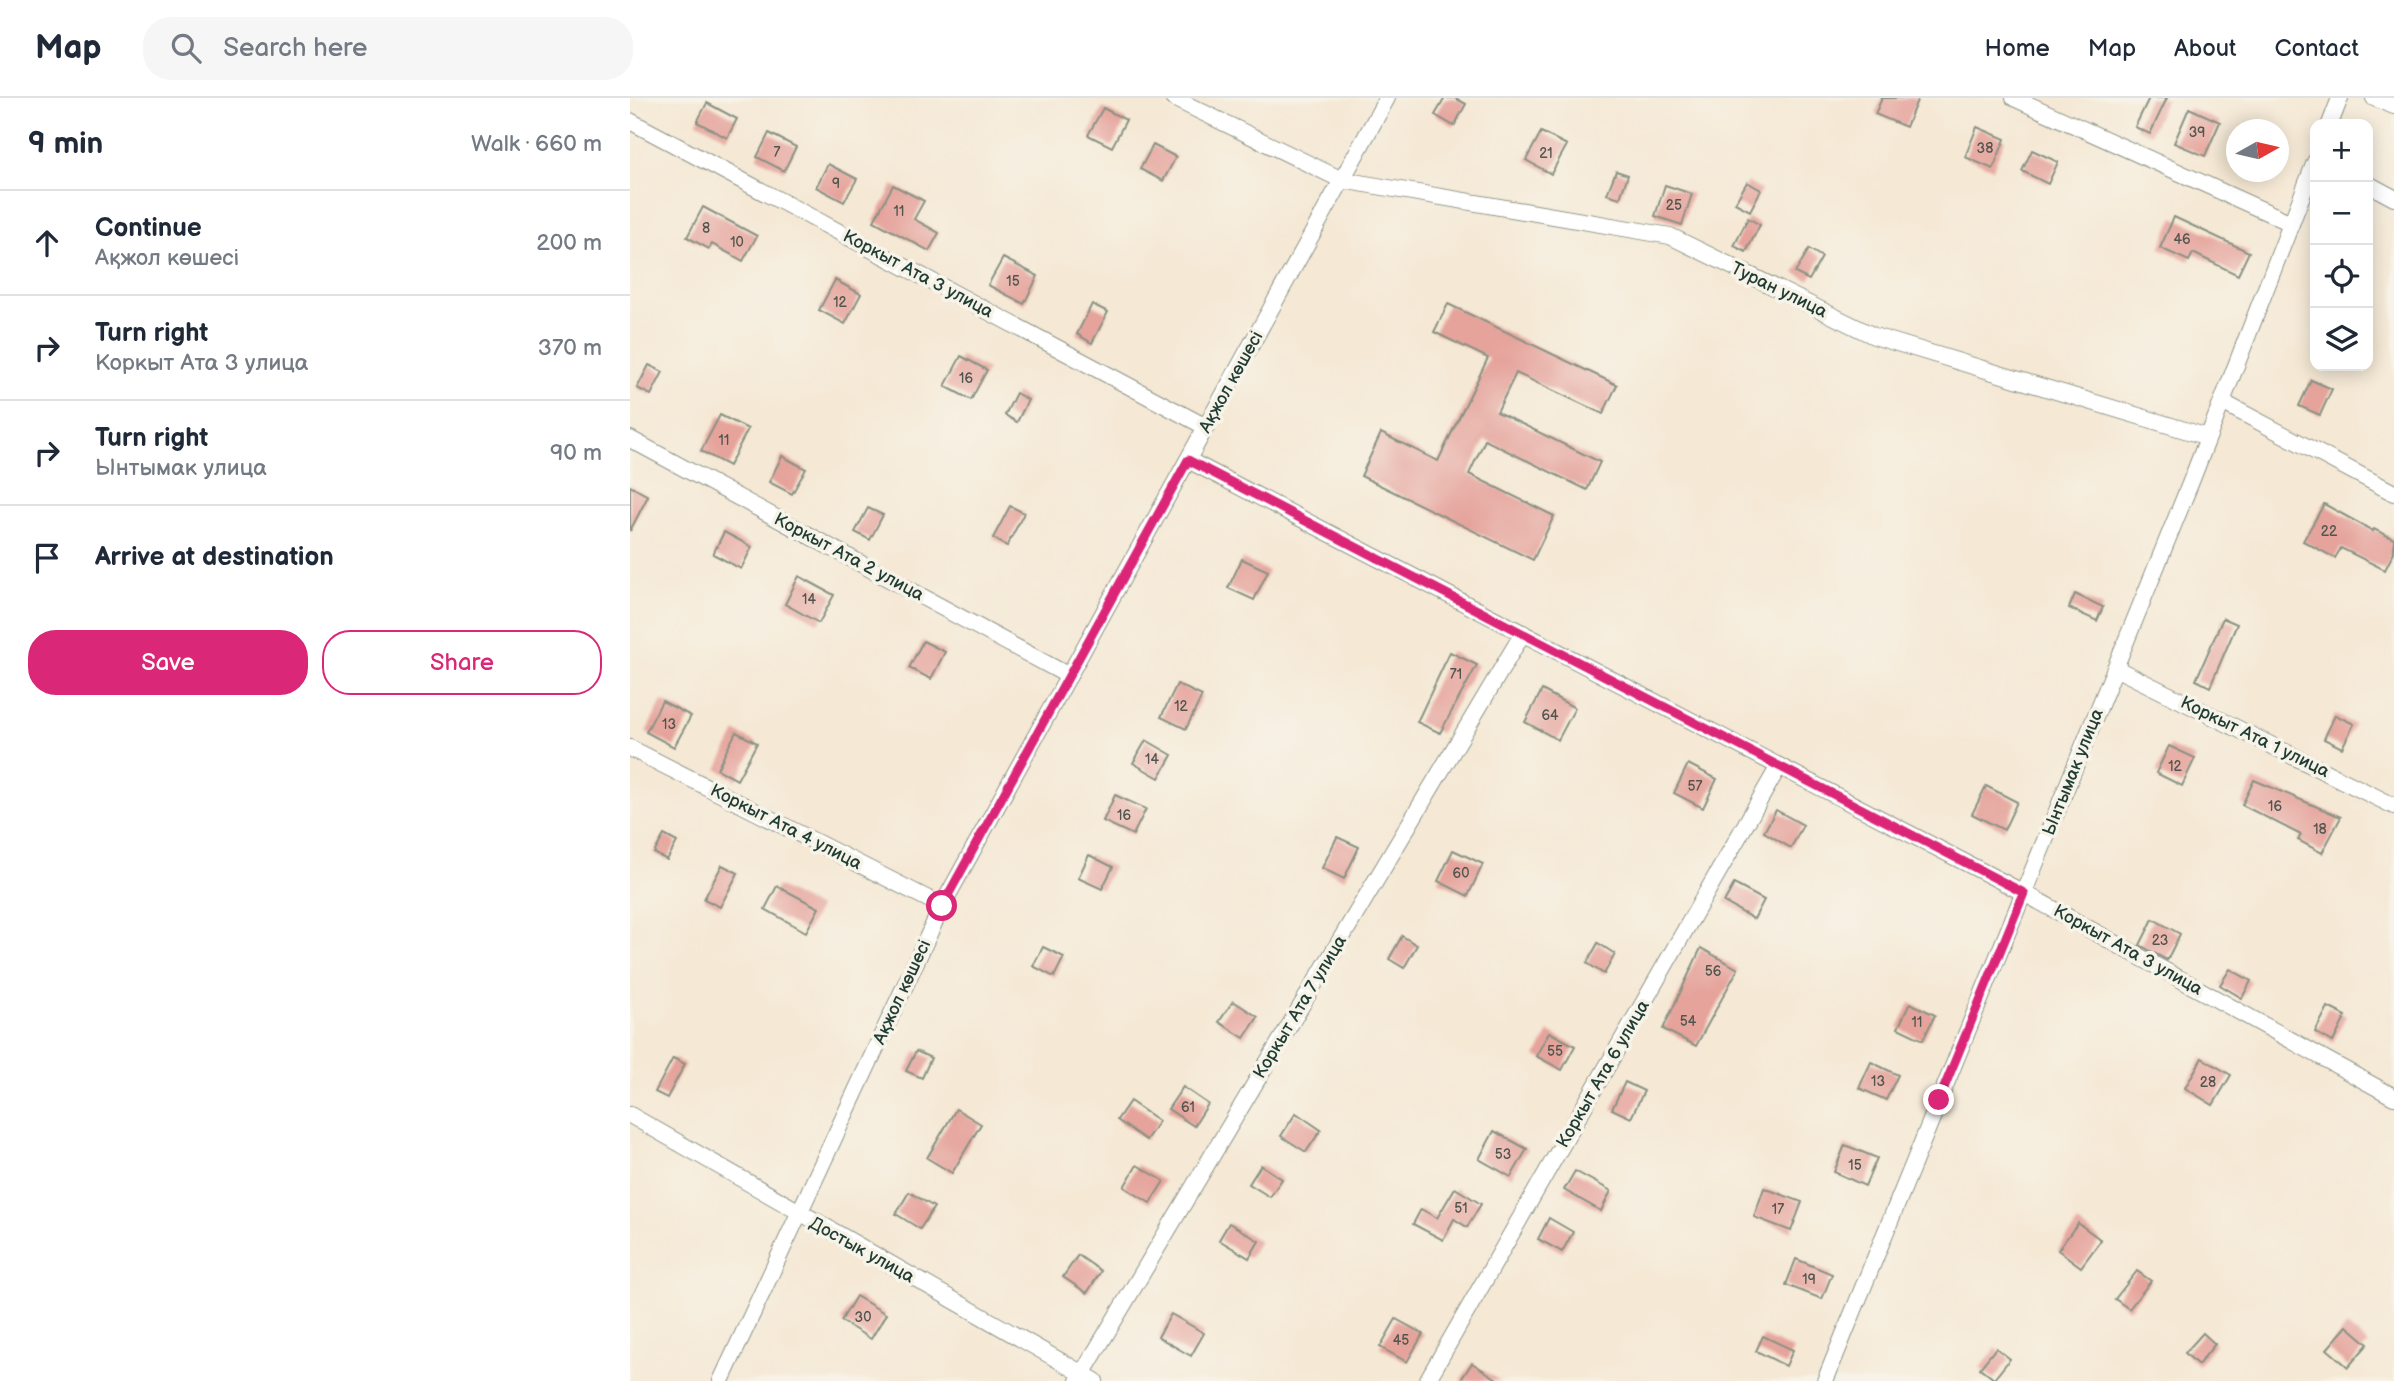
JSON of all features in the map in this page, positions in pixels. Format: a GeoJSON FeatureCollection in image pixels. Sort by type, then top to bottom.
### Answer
{"type":"FeatureCollection","features":[{"type":"Feature","properties":{"kind":"street"},"geometry":{"type":"LineString","coordinates":[[1173,98],[1342,180]]}},
{"type":"Feature","properties":{"kind":"street","name":"Ақжол көшесі"},"geometry":{"type":"LineString","coordinates":[[721,1381],[942,906],[1387,98]]}},
{"type":"Feature","properties":{"kind":"street"},"geometry":{"type":"LineString","coordinates":[[2014,98],[2291,223]]}},
{"type":"Feature","properties":{"kind":"street"},"geometry":{"type":"LineString","coordinates":[[2332,119],[2340,98]]}},
{"type":"Feature","properties":{"kind":"street"},"geometry":{"type":"LineString","coordinates":[[2374,98],[2394,106]]}},
{"type":"Feature","properties":{"kind":"street","name":"Коркыт Ата 3 улица"},"geometry":{"type":"LineString","coordinates":[[630,121],[1206,427]]}},
{"type":"Feature","properties":{"kind":"street","name":"Ынтымак улица"},"geometry":{"type":"LineString","coordinates":[[1825,1381],[2208,437],[2310,175]]}},
{"type":"Feature","properties":{"kind":"street","name":"Туран улица"},"geometry":{"type":"LineString","coordinates":[[1342,180],[1670,236],[1874,336],[2208,437]]}},
{"type":"Feature","properties":{"kind":"street"},"geometry":{"type":"LineString","coordinates":[[2373,187],[2394,198]]}},
{"type":"Feature","properties":{"kind":"street"},"geometry":{"type":"LineString","coordinates":[[2222,402],[2394,493]]}},
{"type":"Feature","properties":{"kind":"street","name":"Коркыт Ата 2 улица"},"geometry":{"type":"LineString","coordinates":[[630,439],[1069,676]]}},
{"type":"Feature","properties":{"kind":"street","name":"Коркыт Ата 3 улица"},"geometry":{"type":"LineString","coordinates":[[1188,460],[2024,893],[2394,1097]]}},
{"type":"Feature","properties":{"kind":"street","name":"Коркыт Ата 7 улица"},"geometry":{"type":"LineString","coordinates":[[1085,1378],[1523,634]]}},
{"type":"Feature","properties":{"kind":"street","name":"Коркыт Ата 1 улица"},"geometry":{"type":"LineString","coordinates":[[2115,668],[2394,806]]}},
{"type":"Feature","properties":{"kind":"street","name":"Коркыт Ата 4 улица"},"geometry":{"type":"LineString","coordinates":[[630,748],[942,906]]}},
{"type":"Feature","properties":{"kind":"street","name":"Коркыт Ата 6 улица"},"geometry":{"type":"LineString","coordinates":[[1427,1381],[1779,766]]}},
{"type":"Feature","properties":{"kind":"street","name":"Достык улица"},"geometry":{"type":"LineString","coordinates":[[630,1115],[1085,1378]]}},
{"type":"Feature","properties":{"kind":"building"},"geometry":{"type":"Polygon","coordinates":[[[1445,98],[1455,98],[1466,104],[1454,126],[1435,115],[1445,98]]]}},
{"type":"Feature","properties":{"kind":"building"},"geometry":{"type":"Polygon","coordinates":[[[1882,98],[1918,98],[1906,127],[1875,114],[1882,98]]]}},
{"type":"Feature","properties":{"kind":"building"},"geometry":{"type":"Polygon","coordinates":[[[2149,98],[2167,98],[2150,134],[2135,127],[2149,98]]]}},
{"type":"Feature","properties":{"kind":"building"},"geometry":{"type":"Polygon","coordinates":[[[707,103],[737,119],[727,138],[697,122],[707,103]]]}},
{"type":"Feature","properties":{"kind":"building"},"geometry":{"type":"Polygon","coordinates":[[[1103,108],[1126,120],[1112,147],[1088,135],[1103,108]]]}},
{"type":"Feature","properties":{"kind":"building"},"geometry":{"type":"Polygon","coordinates":[[[2189,108],[2220,122],[2205,156],[2174,143],[2189,108]]]}},
{"type":"Feature","properties":{"kind":"building"},"geometry":{"type":"Polygon","coordinates":[[[1977,127],[2005,139],[1993,169],[1965,157],[1977,127]]]}},
{"type":"Feature","properties":{"kind":"building"},"geometry":{"type":"Polygon","coordinates":[[[1541,132],[1567,145],[1551,174],[1526,160],[1541,132]]]}},
{"type":"Feature","properties":{"kind":"building"},"geometry":{"type":"Polygon","coordinates":[[[769,133],[796,147],[784,171],[757,157],[769,133]]]}},
{"type":"Feature","properties":{"kind":"building"},"geometry":{"type":"Polygon","coordinates":[[[1153,145],[1176,157],[1163,181],[1140,169],[1153,145]]]}},
{"type":"Feature","properties":{"kind":"building"},"geometry":{"type":"Polygon","coordinates":[[[2032,150],[2058,162],[2048,184],[2022,171],[2032,150]]]}},
{"type":"Feature","properties":{"kind":"building"},"geometry":{"type":"Polygon","coordinates":[[[828,164],[857,179],[844,202],[816,187],[828,164]]]}},
{"type":"Feature","properties":{"kind":"building"},"geometry":{"type":"Polygon","coordinates":[[[1616,171],[1628,175],[1620,198],[1607,194],[1616,171]]]}},
{"type":"Feature","properties":{"kind":"building"},"geometry":{"type":"Polygon","coordinates":[[[1747,182],[1761,190],[1750,211],[1735,203],[1747,182]]]}},
{"type":"Feature","properties":{"kind":"building"},"geometry":{"type":"Polygon","coordinates":[[[893,185],[924,201],[914,219],[939,233],[929,251],[874,221],[893,185]]]}},
{"type":"Feature","properties":{"kind":"building"},"geometry":{"type":"Polygon","coordinates":[[[1665,185],[1692,194],[1682,225],[1655,216],[1665,185]]]}},
{"type":"Feature","properties":{"kind":"building"},"geometry":{"type":"Polygon","coordinates":[[[703,207],[757,236],[743,261],[712,244],[709,249],[687,237],[703,207]]]}},
{"type":"Feature","properties":{"kind":"building"},"geometry":{"type":"Polygon","coordinates":[[[2174,217],[2249,252],[2238,275],[2193,253],[2189,261],[2160,248],[2174,217]]]}},
{"type":"Feature","properties":{"kind":"building"},"geometry":{"type":"Polygon","coordinates":[[[1748,218],[1760,225],[1746,252],[1734,246],[1748,218]]]}},
{"type":"Feature","properties":{"kind":"building"},"geometry":{"type":"Polygon","coordinates":[[[1809,249],[1822,257],[1809,280],[1795,273],[1809,249]]]}},
{"type":"Feature","properties":{"kind":"building"},"geometry":{"type":"Polygon","coordinates":[[[1003,258],[1038,276],[1024,304],[988,285],[1003,258]]]}},
{"type":"Feature","properties":{"kind":"building"},"geometry":{"type":"Polygon","coordinates":[[[835,280],[861,294],[845,324],[819,310],[835,280]]]}},
{"type":"Feature","properties":{"kind":"building"},"geometry":{"type":"Polygon","coordinates":[[[1092,304],[1108,312],[1092,343],[1077,334],[1092,304]]]}},
{"type":"Feature","properties":{"kind":"building"},"geometry":{"type":"Polygon","coordinates":[[[1448,304],[1617,385],[1603,414],[1516,373],[1497,412],[1600,462],[1587,490],[1485,440],[1469,474],[1554,516],[1533,560],[1361,476],[1381,433],[1438,461],[1488,358],[1434,332],[1448,304]]]}},
{"type":"Feature","properties":{"kind":"building"},"geometry":{"type":"Polygon","coordinates":[[[961,356],[987,370],[971,400],[945,386],[961,356]]]}},
{"type":"Feature","properties":{"kind":"building"},"geometry":{"type":"Polygon","coordinates":[[[649,365],[663,372],[651,395],[637,388],[649,365]]]}},
{"type":"Feature","properties":{"kind":"building"},"geometry":{"type":"Polygon","coordinates":[[[2311,380],[2332,389],[2320,415],[2299,406],[2311,380]]]}},
{"type":"Feature","properties":{"kind":"building"},"geometry":{"type":"Polygon","coordinates":[[[1016,393],[1028,400],[1017,422],[1005,415],[1016,393]]]}},
{"type":"Feature","properties":{"kind":"building"},"geometry":{"type":"Polygon","coordinates":[[[720,415],[748,429],[729,466],[701,451],[720,415]]]}},
{"type":"Feature","properties":{"kind":"building"},"geometry":{"type":"Polygon","coordinates":[[[782,456],[806,469],[792,494],[769,482],[782,456]]]}},
{"type":"Feature","properties":{"kind":"building"},"geometry":{"type":"Polygon","coordinates":[[[630,486],[648,496],[630,531],[630,486]]]}},
{"type":"Feature","properties":{"kind":"building"},"geometry":{"type":"Polygon","coordinates":[[[2324,504],[2373,531],[2374,529],[2394,539],[2394,552],[2385,570],[2341,548],[2335,558],[2303,541],[2324,504]]]}},
{"type":"Feature","properties":{"kind":"building"},"geometry":{"type":"Polygon","coordinates":[[[1010,506],[1024,513],[1007,546],[993,538],[1010,506]]]}},
{"type":"Feature","properties":{"kind":"building"},"geometry":{"type":"Polygon","coordinates":[[[868,508],[883,515],[870,540],[855,532],[868,508]]]}},
{"type":"Feature","properties":{"kind":"building"},"geometry":{"type":"Polygon","coordinates":[[[724,532],[752,547],[741,569],[713,554],[724,532]]]}},
{"type":"Feature","properties":{"kind":"building"},"geometry":{"type":"Polygon","coordinates":[[[1242,559],[1268,571],[1254,600],[1228,588],[1242,559]]]}},
{"type":"Feature","properties":{"kind":"building"},"geometry":{"type":"Polygon","coordinates":[[[799,576],[834,595],[819,623],[785,604],[799,576]]]}},
{"type":"Feature","properties":{"kind":"building"},"geometry":{"type":"Polygon","coordinates":[[[2075,594],[2103,607],[2097,621],[2069,608],[2075,594]]]}},
{"type":"Feature","properties":{"kind":"building"},"geometry":{"type":"Polygon","coordinates":[[[2223,618],[2237,624],[2210,687],[2196,680],[2223,618]]]}},
{"type":"Feature","properties":{"kind":"building"},"geometry":{"type":"Polygon","coordinates":[[[923,641],[945,652],[931,679],[909,668],[923,641]]]}},
{"type":"Feature","properties":{"kind":"building"},"geometry":{"type":"Polygon","coordinates":[[[1450,652],[1477,665],[1440,733],[1417,722],[1450,652]]]}},
{"type":"Feature","properties":{"kind":"building"},"geometry":{"type":"Polygon","coordinates":[[[1177,684],[1202,696],[1186,729],[1161,717],[1177,684]]]}},
{"type":"Feature","properties":{"kind":"building"},"geometry":{"type":"Polygon","coordinates":[[[1542,690],[1575,708],[1558,740],[1525,722],[1542,690]]]}},
{"type":"Feature","properties":{"kind":"building"},"geometry":{"type":"Polygon","coordinates":[[[662,701],[691,716],[674,747],[646,732],[662,701]]]}},
{"type":"Feature","properties":{"kind":"building"},"geometry":{"type":"Polygon","coordinates":[[[2335,715],[2354,724],[2342,748],[2324,739],[2335,715]]]}},
{"type":"Feature","properties":{"kind":"building"},"geometry":{"type":"Polygon","coordinates":[[[736,732],[757,743],[737,780],[717,769],[736,732]]]}},
{"type":"Feature","properties":{"kind":"building"},"geometry":{"type":"Polygon","coordinates":[[[1146,740],[1172,755],[1159,778],[1133,763],[1146,740]]]}},
{"type":"Feature","properties":{"kind":"building"},"geometry":{"type":"Polygon","coordinates":[[[2169,746],[2195,758],[2182,786],[2156,773],[2169,746]]]}},
{"type":"Feature","properties":{"kind":"building"},"geometry":{"type":"Polygon","coordinates":[[[1688,764],[1717,779],[1703,808],[1674,793],[1688,764]]]}},
{"type":"Feature","properties":{"kind":"building"},"geometry":{"type":"Polygon","coordinates":[[[2254,780],[2341,817],[2322,853],[2298,840],[2301,835],[2242,805],[2254,780]]]}},
{"type":"Feature","properties":{"kind":"building"},"geometry":{"type":"Polygon","coordinates":[[[1986,786],[2017,802],[2004,830],[1972,814],[1986,786]]]}},
{"type":"Feature","properties":{"kind":"building"},"geometry":{"type":"Polygon","coordinates":[[[1115,795],[1146,809],[1133,835],[1103,821],[1115,795]]]}},
{"type":"Feature","properties":{"kind":"building"},"geometry":{"type":"Polygon","coordinates":[[[1776,810],[1803,825],[1791,848],[1764,832],[1776,810]]]}},
{"type":"Feature","properties":{"kind":"building"},"geometry":{"type":"Polygon","coordinates":[[[664,835],[677,842],[667,860],[654,853],[664,835]]]}},
{"type":"Feature","properties":{"kind":"building"},"geometry":{"type":"Polygon","coordinates":[[[1337,837],[1359,847],[1344,879],[1322,868],[1337,837]]]}},
{"type":"Feature","properties":{"kind":"building"},"geometry":{"type":"Polygon","coordinates":[[[1453,850],[1483,864],[1468,896],[1438,881],[1453,850]]]}},
{"type":"Feature","properties":{"kind":"building"},"geometry":{"type":"Polygon","coordinates":[[[1089,855],[1113,867],[1102,889],[1078,878],[1089,855]]]}},
{"type":"Feature","properties":{"kind":"building"},"geometry":{"type":"Polygon","coordinates":[[[722,865],[738,873],[720,907],[704,899],[722,865]]]}},
{"type":"Feature","properties":{"kind":"building"},"geometry":{"type":"Polygon","coordinates":[[[1734,884],[1764,900],[1754,919],[1724,902],[1734,884]]]}},
{"type":"Feature","properties":{"kind":"building"},"geometry":{"type":"Polygon","coordinates":[[[777,886],[819,908],[806,932],[765,909],[777,886]]]}},
{"type":"Feature","properties":{"kind":"building"},"geometry":{"type":"Polygon","coordinates":[[[2153,919],[2180,934],[2167,960],[2140,945],[2153,919]]]}},
{"type":"Feature","properties":{"kind":"building"},"geometry":{"type":"Polygon","coordinates":[[[1402,936],[1417,945],[1404,968],[1389,959],[1402,936]]]}},
{"type":"Feature","properties":{"kind":"building"},"geometry":{"type":"Polygon","coordinates":[[[1598,943],[1615,954],[1604,974],[1587,963],[1598,943]]]}},
{"type":"Feature","properties":{"kind":"building"},"geometry":{"type":"Polygon","coordinates":[[[1043,947],[1064,957],[1054,977],[1033,966],[1043,947]]]}},
{"type":"Feature","properties":{"kind":"building"},"geometry":{"type":"Polygon","coordinates":[[[1701,948],[1738,969],[1696,1046],[1663,1029],[1701,948]]]}},
{"type":"Feature","properties":{"kind":"building"},"geometry":{"type":"Polygon","coordinates":[[[2230,969],[2251,981],[2242,998],[2220,985],[2230,969]]]}},
{"type":"Feature","properties":{"kind":"building"},"geometry":{"type":"Polygon","coordinates":[[[1233,1001],[1258,1017],[1244,1038],[1219,1022],[1233,1001]]]}},
{"type":"Feature","properties":{"kind":"building"},"geometry":{"type":"Polygon","coordinates":[[[1910,1003],[1935,1015],[1923,1040],[1898,1028],[1910,1003]]]}},
{"type":"Feature","properties":{"kind":"building"},"geometry":{"type":"Polygon","coordinates":[[[2328,1007],[2346,1016],[2333,1042],[2315,1032],[2328,1007]]]}},
{"type":"Feature","properties":{"kind":"building"},"geometry":{"type":"Polygon","coordinates":[[[1549,1032],[1575,1046],[1562,1070],[1536,1056],[1549,1032]]]}},
{"type":"Feature","properties":{"kind":"building"},"geometry":{"type":"Polygon","coordinates":[[[916,1051],[931,1058],[922,1078],[906,1071],[916,1051]]]}},
{"type":"Feature","properties":{"kind":"building"},"geometry":{"type":"Polygon","coordinates":[[[673,1058],[685,1064],[667,1098],[655,1092],[673,1058]]]}},
{"type":"Feature","properties":{"kind":"building"},"geometry":{"type":"Polygon","coordinates":[[[2202,1058],[2231,1075],[2213,1105],[2185,1088],[2202,1058]]]}},
{"type":"Feature","properties":{"kind":"building"},"geometry":{"type":"Polygon","coordinates":[[[1871,1062],[1898,1075],[1886,1100],[1859,1088],[1871,1062]]]}},
{"type":"Feature","properties":{"kind":"building"},"geometry":{"type":"Polygon","coordinates":[[[1625,1082],[1644,1091],[1631,1118],[1612,1109],[1625,1082]]]}},
{"type":"Feature","properties":{"kind":"building"},"geometry":{"type":"Polygon","coordinates":[[[1183,1087],[1208,1104],[1194,1126],[1168,1109],[1183,1087]]]}},
{"type":"Feature","properties":{"kind":"building"},"geometry":{"type":"Polygon","coordinates":[[[1130,1101],[1159,1121],[1146,1140],[1117,1120],[1130,1101]]]}},
{"type":"Feature","properties":{"kind":"building"},"geometry":{"type":"Polygon","coordinates":[[[956,1109],[981,1124],[952,1173],[927,1158],[956,1109]]]}},
{"type":"Feature","properties":{"kind":"building"},"geometry":{"type":"Polygon","coordinates":[[[1296,1113],[1321,1130],[1306,1152],[1281,1136],[1296,1113]]]}},
{"type":"Feature","properties":{"kind":"building"},"geometry":{"type":"Polygon","coordinates":[[[1494,1131],[1527,1149],[1511,1177],[1479,1159],[1494,1131]]]}},
{"type":"Feature","properties":{"kind":"building"},"geometry":{"type":"Polygon","coordinates":[[[1845,1145],[1877,1158],[1865,1186],[1834,1172],[1845,1145]]]}},
{"type":"Feature","properties":{"kind":"building"},"geometry":{"type":"Polygon","coordinates":[[[1137,1165],[1164,1181],[1150,1203],[1124,1187],[1137,1165]]]}},
{"type":"Feature","properties":{"kind":"building"},"geometry":{"type":"Polygon","coordinates":[[[1261,1165],[1282,1179],[1270,1197],[1249,1184],[1261,1165]]]}},
{"type":"Feature","properties":{"kind":"building"},"geometry":{"type":"Polygon","coordinates":[[[1575,1171],[1611,1191],[1601,1211],[1564,1190],[1575,1171]]]}},
{"type":"Feature","properties":{"kind":"building"},"geometry":{"type":"Polygon","coordinates":[[[1455,1188],[1481,1204],[1467,1227],[1454,1219],[1443,1240],[1413,1224],[1421,1209],[1437,1218],[1455,1188]]]}},
{"type":"Feature","properties":{"kind":"building"},"geometry":{"type":"Polygon","coordinates":[[[1764,1188],[1802,1202],[1791,1231],[1754,1217],[1764,1188]]]}},
{"type":"Feature","properties":{"kind":"building"},"geometry":{"type":"Polygon","coordinates":[[[909,1192],[934,1207],[920,1229],[896,1214],[909,1192]]]}},
{"type":"Feature","properties":{"kind":"building"},"geometry":{"type":"Polygon","coordinates":[[[1549,1218],[1573,1232],[1562,1252],[1538,1239],[1549,1218]]]}},
{"type":"Feature","properties":{"kind":"building"},"geometry":{"type":"Polygon","coordinates":[[[1229,1223],[1259,1241],[1249,1258],[1219,1240],[1229,1223]]]}},
{"type":"Feature","properties":{"kind":"building"},"geometry":{"type":"Polygon","coordinates":[[[2078,1223],[2101,1240],[2081,1267],[2058,1250],[2078,1223]]]}},
{"type":"Feature","properties":{"kind":"building"},"geometry":{"type":"Polygon","coordinates":[[[1078,1255],[1101,1271],[1087,1293],[1063,1277],[1078,1255]]]}},
{"type":"Feature","properties":{"kind":"building"},"geometry":{"type":"Polygon","coordinates":[[[1796,1259],[1832,1274],[1822,1299],[1786,1285],[1796,1259]]]}},
{"type":"Feature","properties":{"kind":"building"},"geometry":{"type":"Polygon","coordinates":[[[2137,1271],[2151,1281],[2129,1309],[2115,1299],[2137,1271]]]}},
{"type":"Feature","properties":{"kind":"building"},"geometry":{"type":"Polygon","coordinates":[[[856,1296],[886,1314],[871,1339],[841,1321],[856,1296]]]}},
{"type":"Feature","properties":{"kind":"building"},"geometry":{"type":"Polygon","coordinates":[[[1171,1314],[1204,1333],[1191,1356],[1158,1337],[1171,1314]]]}},
{"type":"Feature","properties":{"kind":"building"},"geometry":{"type":"Polygon","coordinates":[[[1396,1319],[1423,1334],[1407,1362],[1380,1347],[1396,1319]]]}},
{"type":"Feature","properties":{"kind":"building"},"geometry":{"type":"Polygon","coordinates":[[[2347,1326],[2368,1344],[2348,1367],[2327,1349],[2347,1326]]]}},
{"type":"Feature","properties":{"kind":"building"},"geometry":{"type":"Polygon","coordinates":[[[2203,1333],[2215,1344],[2198,1365],[2185,1353],[2203,1333]]]}},
{"type":"Feature","properties":{"kind":"building"},"geometry":{"type":"Polygon","coordinates":[[[1763,1336],[1793,1350],[1786,1366],[1756,1351],[1763,1336]]]}},
{"type":"Feature","properties":{"kind":"building"},"geometry":{"type":"Polygon","coordinates":[[[1996,1348],[2010,1359],[1994,1379],[1980,1368],[1996,1348]]]}},
{"type":"Feature","properties":{"kind":"building"},"geometry":{"type":"Polygon","coordinates":[[[1472,1363],[1500,1381],[1460,1381],[1472,1363]]]}},
{"type":"Feature","properties":{"kind":"route"},"geometry":{"type":"LineString","coordinates":[[942,906],[1188,460],[2024,893],[1939,1100]]}}]}
